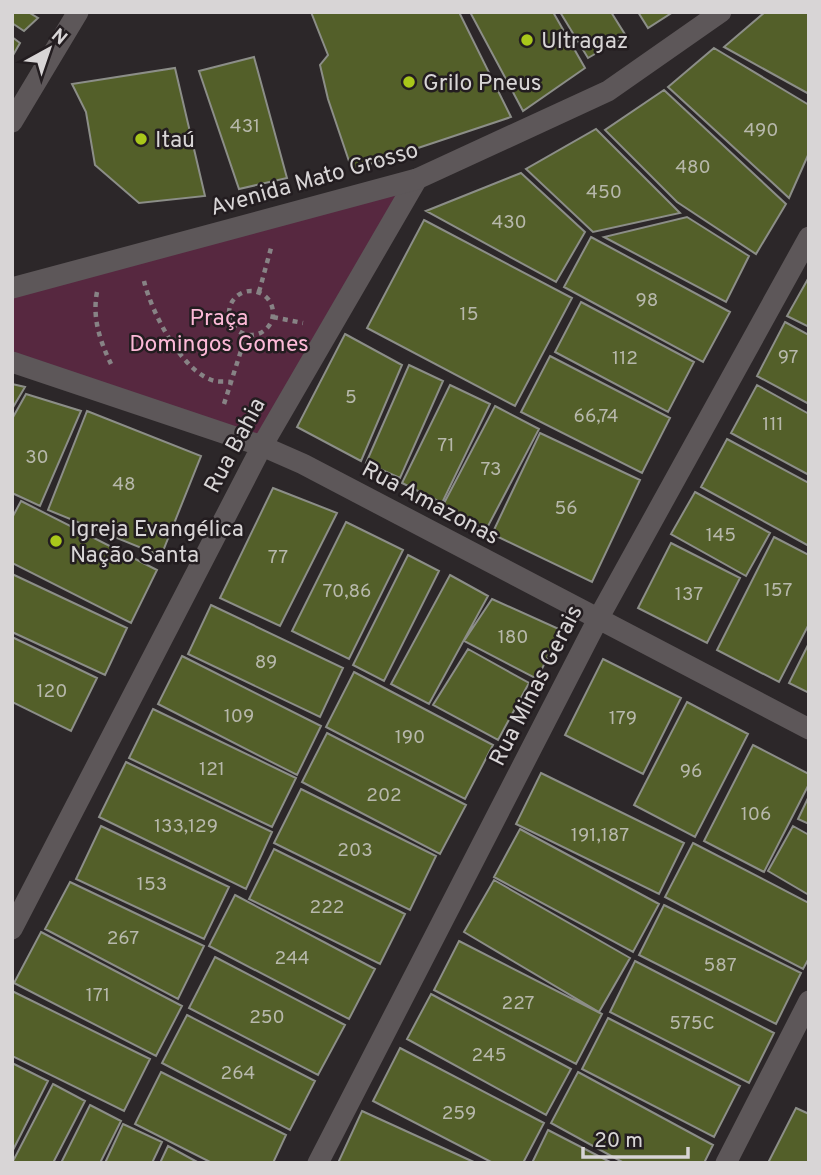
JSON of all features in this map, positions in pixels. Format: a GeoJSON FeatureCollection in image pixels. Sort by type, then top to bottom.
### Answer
{"type":"FeatureCollection","features":[{"type":"Feature","properties":{"kind":"street"},"geometry":{"type":"LineString","coordinates":[[12,122],[78,12]]}},
{"type":"Feature","properties":{"kind":"street","name":"Avenida Mato Grosso"},"geometry":{"type":"LineString","coordinates":[[12,288],[417,179],[608,90],[721,12]]}},
{"type":"Feature","properties":{"kind":"street","name":"Rua Bahia"},"geometry":{"type":"LineString","coordinates":[[12,929],[262,446],[417,179]]}},
{"type":"Feature","properties":{"kind":"street","name":"Rua Minas Gerais"},"geometry":{"type":"LineString","coordinates":[[318,1163],[598,619],[809,237]]}},
{"type":"Feature","properties":{"kind":"street","name":"Rua Amazonas"},"geometry":{"type":"LineString","coordinates":[[12,362],[262,446],[303,464],[809,729]]}},
{"type":"Feature","properties":{"kind":"street"},"geometry":{"type":"LineString","coordinates":[[726,1163],[809,1001]]}},
{"type":"Feature","properties":{"kind":"path"},"geometry":{"type":"LineString","coordinates":[[259,292],[273,240]]}},
{"type":"Feature","properties":{"kind":"path"},"geometry":{"type":"LineString","coordinates":[[143,277],[153,309],[175,348],[195,369],[213,381],[231,382]]}},
{"type":"Feature","properties":{"kind":"path"},"geometry":{"type":"LineString","coordinates":[[97,290],[94,311],[102,345],[113,367]]}},
{"type":"Feature","properties":{"kind":"path"},"geometry":{"type":"LineString","coordinates":[[244,291],[259,292],[271,302],[273,317],[266,330],[260,334],[246,335],[230,321],[229,307],[244,291]]}},
{"type":"Feature","properties":{"kind":"path"},"geometry":{"type":"LineString","coordinates":[[273,317],[315,325]]}},
{"type":"Feature","properties":{"kind":"path"},"geometry":{"type":"LineString","coordinates":[[220,416],[246,335]]}},
{"type":"Feature","properties":{"kind":"green space","name":"Praça Domingos Gomes"},"geometry":{"type":"Polygon","coordinates":[[[403,190],[260,436],[12,353],[12,296],[403,190]]]}},
{"type":"Feature","properties":{"kind":"building"},"geometry":{"type":"Polygon","coordinates":[[[12,12],[28,12],[38,18],[24,31],[12,23],[12,12]]]}},
{"type":"Feature","properties":{"kind":"building","name":"Grilo Pneus"},"geometry":{"type":"Polygon","coordinates":[[[311,12],[459,12],[511,117],[352,170],[328,99],[320,65],[328,55],[311,12]]]}},
{"type":"Feature","properties":{"kind":"building","name":"Ultragaz"},"geometry":{"type":"Polygon","coordinates":[[[470,12],[553,12],[585,68],[523,111],[470,12]]]}},
{"type":"Feature","properties":{"kind":"building"},"geometry":{"type":"Polygon","coordinates":[[[560,12],[611,12],[626,36],[588,58],[560,12]]]}},
{"type":"Feature","properties":{"kind":"building"},"geometry":{"type":"Polygon","coordinates":[[[638,12],[673,12],[648,28],[638,12]]]}},
{"type":"Feature","properties":{"kind":"building"},"geometry":{"type":"Polygon","coordinates":[[[765,12],[809,12],[809,94],[724,47],[765,12]]]}},
{"type":"Feature","properties":{"kind":"building"},"geometry":{"type":"Polygon","coordinates":[[[12,37],[20,43],[12,57],[12,37]]]}},
{"type":"Feature","properties":{"kind":"building"},"geometry":{"type":"Polygon","coordinates":[[[714,48],[809,105],[809,153],[789,198],[668,87],[714,48]]]}},
{"type":"Feature","properties":{"kind":"building"},"geometry":{"type":"Polygon","coordinates":[[[254,57],[287,178],[239,189],[199,71],[254,57]]]}},
{"type":"Feature","properties":{"kind":"building","name":"Itaú"},"geometry":{"type":"Polygon","coordinates":[[[175,68],[205,196],[139,203],[95,165],[86,112],[72,84],[175,68]]]}},
{"type":"Feature","properties":{"kind":"building"},"geometry":{"type":"Polygon","coordinates":[[[664,90],[786,204],[756,254],[677,202],[605,130],[664,90]]]}},
{"type":"Feature","properties":{"kind":"building"},"geometry":{"type":"Polygon","coordinates":[[[596,129],[680,213],[593,232],[526,169],[596,129]]]}},
{"type":"Feature","properties":{"kind":"building"},"geometry":{"type":"Polygon","coordinates":[[[521,173],[585,232],[556,282],[426,211],[521,173]]]}},
{"type":"Feature","properties":{"kind":"building"},"geometry":{"type":"Polygon","coordinates":[[[687,217],[749,256],[726,302],[604,237],[687,217]]]}},
{"type":"Feature","properties":{"kind":"building"},"geometry":{"type":"Polygon","coordinates":[[[424,220],[572,298],[515,406],[367,328],[424,220]]]}},
{"type":"Feature","properties":{"kind":"building"},"geometry":{"type":"Polygon","coordinates":[[[591,237],[730,312],[703,362],[564,287],[591,237]]]}},
{"type":"Feature","properties":{"kind":"building"},"geometry":{"type":"Polygon","coordinates":[[[809,277],[809,327],[787,316],[809,277]]]}},
{"type":"Feature","properties":{"kind":"building"},"geometry":{"type":"Polygon","coordinates":[[[581,302],[694,362],[668,412],[555,352],[581,302]]]}},
{"type":"Feature","properties":{"kind":"building"},"geometry":{"type":"Polygon","coordinates":[[[785,322],[809,335],[809,404],[757,376],[785,322]]]}},
{"type":"Feature","properties":{"kind":"building"},"geometry":{"type":"Polygon","coordinates":[[[345,334],[402,365],[361,461],[297,427],[345,334]]]}},
{"type":"Feature","properties":{"kind":"building"},"geometry":{"type":"Polygon","coordinates":[[[550,356],[670,418],[642,473],[521,412],[550,356]]]}},
{"type":"Feature","properties":{"kind":"building"},"geometry":{"type":"Polygon","coordinates":[[[409,365],[443,381],[400,478],[366,463],[409,365]]]}},
{"type":"Feature","properties":{"kind":"building"},"geometry":{"type":"Polygon","coordinates":[[[12,384],[25,387],[12,409],[12,384]]]}},
{"type":"Feature","properties":{"kind":"building"},"geometry":{"type":"Polygon","coordinates":[[[450,385],[490,404],[442,503],[402,483],[450,385]]]}},
{"type":"Feature","properties":{"kind":"building"},"geometry":{"type":"Polygon","coordinates":[[[757,385],[809,414],[809,475],[731,433],[757,385]]]}},
{"type":"Feature","properties":{"kind":"building"},"geometry":{"type":"Polygon","coordinates":[[[26,394],[81,411],[40,506],[12,493],[12,419],[26,394]]]}},
{"type":"Feature","properties":{"kind":"building"},"geometry":{"type":"Polygon","coordinates":[[[495,406],[539,429],[486,530],[442,507],[495,406]]]}},
{"type":"Feature","properties":{"kind":"building"},"geometry":{"type":"Polygon","coordinates":[[[87,411],[201,456],[161,556],[48,510],[87,411]]]}},
{"type":"Feature","properties":{"kind":"building"},"geometry":{"type":"Polygon","coordinates":[[[540,433],[640,480],[592,582],[492,534],[540,433]]]}},
{"type":"Feature","properties":{"kind":"building"},"geometry":{"type":"Polygon","coordinates":[[[727,439],[809,483],[809,546],[701,487],[727,439]]]}},
{"type":"Feature","properties":{"kind":"building"},"geometry":{"type":"Polygon","coordinates":[[[273,488],[337,513],[280,626],[220,598],[273,488]]]}},
{"type":"Feature","properties":{"kind":"building"},"geometry":{"type":"Polygon","coordinates":[[[695,492],[770,533],[746,576],[671,534],[695,492]]]}},
{"type":"Feature","properties":{"kind":"building","name":"Igreja Evangélica Nação Santa"},"geometry":{"type":"Polygon","coordinates":[[[21,501],[157,570],[131,623],[12,563],[12,518],[21,501]]]}},
{"type":"Feature","properties":{"kind":"building"},"geometry":{"type":"Polygon","coordinates":[[[346,522],[403,550],[349,659],[292,631],[346,522]]]}},
{"type":"Feature","properties":{"kind":"building"},"geometry":{"type":"Polygon","coordinates":[[[774,537],[809,555],[809,624],[779,682],[717,650],[774,537]]]}},
{"type":"Feature","properties":{"kind":"building"},"geometry":{"type":"Polygon","coordinates":[[[671,543],[740,578],[707,643],[638,608],[671,543]]]}},
{"type":"Feature","properties":{"kind":"building"},"geometry":{"type":"Polygon","coordinates":[[[408,555],[439,571],[384,681],[353,665],[408,555]]]}},
{"type":"Feature","properties":{"kind":"building"},"geometry":{"type":"Polygon","coordinates":[[[12,574],[127,628],[105,675],[12,632],[12,574]]]}},
{"type":"Feature","properties":{"kind":"building"},"geometry":{"type":"Polygon","coordinates":[[[450,575],[488,596],[429,704],[391,684],[450,575]]]}},
{"type":"Feature","properties":{"kind":"building"},"geometry":{"type":"Polygon","coordinates":[[[492,599],[561,630],[537,679],[464,641],[492,599]]]}},
{"type":"Feature","properties":{"kind":"building"},"geometry":{"type":"Polygon","coordinates":[[[211,605],[343,668],[320,717],[188,654],[211,605]]]}},
{"type":"Feature","properties":{"kind":"building"},"geometry":{"type":"Polygon","coordinates":[[[12,637],[97,678],[71,731],[12,702],[12,637]]]}},
{"type":"Feature","properties":{"kind":"building"},"geometry":{"type":"Polygon","coordinates":[[[809,643],[809,693],[789,683],[809,643]]]}},
{"type":"Feature","properties":{"kind":"building"},"geometry":{"type":"Polygon","coordinates":[[[468,649],[529,683],[498,740],[433,705],[468,649]]]}},
{"type":"Feature","properties":{"kind":"building"},"geometry":{"type":"Polygon","coordinates":[[[182,656],[321,726],[297,775],[158,704],[182,656]]]}},
{"type":"Feature","properties":{"kind":"building"},"geometry":{"type":"Polygon","coordinates":[[[603,659],[681,698],[643,774],[565,735],[603,659]]]}},
{"type":"Feature","properties":{"kind":"building"},"geometry":{"type":"Polygon","coordinates":[[[354,672],[493,745],[465,799],[326,727],[354,672]]]}},
{"type":"Feature","properties":{"kind":"building"},"geometry":{"type":"Polygon","coordinates":[[[687,702],[748,734],[695,837],[634,805],[687,702]]]}},
{"type":"Feature","properties":{"kind":"building"},"geometry":{"type":"Polygon","coordinates":[[[153,709],[296,778],[272,827],[129,758],[153,709]]]}},
{"type":"Feature","properties":{"kind":"building"},"geometry":{"type":"Polygon","coordinates":[[[327,733],[466,805],[440,854],[302,782],[327,733]]]}},
{"type":"Feature","properties":{"kind":"building"},"geometry":{"type":"Polygon","coordinates":[[[753,745],[809,774],[809,784],[764,872],[704,841],[753,745]]]}},
{"type":"Feature","properties":{"kind":"building"},"geometry":{"type":"Polygon","coordinates":[[[126,762],[272,832],[246,889],[99,817],[126,762]]]}},
{"type":"Feature","properties":{"kind":"building"},"geometry":{"type":"Polygon","coordinates":[[[541,773],[684,843],[659,894],[516,824],[541,773]]]}},
{"type":"Feature","properties":{"kind":"building"},"geometry":{"type":"Polygon","coordinates":[[[301,789],[436,856],[410,910],[274,843],[301,789]]]}},
{"type":"Feature","properties":{"kind":"building"},"geometry":{"type":"Polygon","coordinates":[[[809,796],[809,824],[798,819],[809,796]]]}},
{"type":"Feature","properties":{"kind":"building"},"geometry":{"type":"Polygon","coordinates":[[[101,826],[229,887],[204,939],[76,879],[101,826]]]}},
{"type":"Feature","properties":{"kind":"building"},"geometry":{"type":"Polygon","coordinates":[[[793,826],[809,835],[809,895],[768,871],[793,826]]]}},
{"type":"Feature","properties":{"kind":"building"},"geometry":{"type":"Polygon","coordinates":[[[520,829],[659,904],[633,952],[494,877],[520,829]]]}},
{"type":"Feature","properties":{"kind":"building"},"geometry":{"type":"Polygon","coordinates":[[[693,843],[809,903],[809,958],[803,969],[665,897],[693,843]]]}},
{"type":"Feature","properties":{"kind":"building"},"geometry":{"type":"Polygon","coordinates":[[[274,849],[405,914],[380,964],[249,899],[274,849]]]}},
{"type":"Feature","properties":{"kind":"building"},"geometry":{"type":"Polygon","coordinates":[[[494,880],[630,958],[599,1012],[464,932],[494,880]]]}},
{"type":"Feature","properties":{"kind":"building"},"geometry":{"type":"Polygon","coordinates":[[[70,882],[204,946],[178,999],[45,929],[70,882]]]}},
{"type":"Feature","properties":{"kind":"building"},"geometry":{"type":"Polygon","coordinates":[[[235,895],[375,969],[349,1019],[209,946],[235,895]]]}},
{"type":"Feature","properties":{"kind":"building"},"geometry":{"type":"Polygon","coordinates":[[[664,905],[801,973],[776,1024],[639,955],[664,905]]]}},
{"type":"Feature","properties":{"kind":"building"},"geometry":{"type":"Polygon","coordinates":[[[41,932],[182,1006],[156,1056],[14,983],[41,932]]]}},
{"type":"Feature","properties":{"kind":"building"},"geometry":{"type":"Polygon","coordinates":[[[459,941],[602,1014],[576,1064],[434,990],[459,941]]]}},
{"type":"Feature","properties":{"kind":"building"},"geometry":{"type":"Polygon","coordinates":[[[215,957],[345,1025],[318,1075],[189,1008],[215,957]]]}},
{"type":"Feature","properties":{"kind":"building"},"geometry":{"type":"Polygon","coordinates":[[[635,961],[774,1033],[749,1083],[610,1012],[635,961]]]}},
{"type":"Feature","properties":{"kind":"building"},"geometry":{"type":"Polygon","coordinates":[[[12,991],[150,1059],[124,1111],[12,1056],[12,991]]]}},
{"type":"Feature","properties":{"kind":"building"},"geometry":{"type":"Polygon","coordinates":[[[431,994],[571,1069],[546,1115],[407,1039],[431,994]]]}},
{"type":"Feature","properties":{"kind":"building"},"geometry":{"type":"Polygon","coordinates":[[[187,1015],[315,1081],[290,1130],[162,1063],[187,1015]]]}},
{"type":"Feature","properties":{"kind":"building"},"geometry":{"type":"Polygon","coordinates":[[[608,1018],[740,1086],[714,1137],[582,1069],[608,1018]]]}},
{"type":"Feature","properties":{"kind":"building"},"geometry":{"type":"Polygon","coordinates":[[[400,1048],[544,1123],[523,1163],[493,1163],[373,1101],[400,1048]]]}},
{"type":"Feature","properties":{"kind":"building"},"geometry":{"type":"Polygon","coordinates":[[[12,1063],[48,1081],[12,1152],[12,1063]]]}},
{"type":"Feature","properties":{"kind":"building"},"geometry":{"type":"Polygon","coordinates":[[[161,1072],[286,1135],[273,1163],[212,1163],[135,1124],[161,1072]]]}},
{"type":"Feature","properties":{"kind":"building"},"geometry":{"type":"Polygon","coordinates":[[[578,1072],[713,1145],[704,1163],[624,1163],[551,1123],[578,1072]]]}},
{"type":"Feature","properties":{"kind":"building"},"geometry":{"type":"Polygon","coordinates":[[[53,1084],[85,1101],[53,1163],[12,1163],[53,1084]]]}},
{"type":"Feature","properties":{"kind":"building"},"geometry":{"type":"Polygon","coordinates":[[[90,1105],[121,1121],[100,1163],[61,1163],[90,1105]]]}},
{"type":"Feature","properties":{"kind":"building"},"geometry":{"type":"Polygon","coordinates":[[[796,1108],[809,1114],[809,1163],[768,1163],[796,1108]]]}},
{"type":"Feature","properties":{"kind":"building"},"geometry":{"type":"Polygon","coordinates":[[[362,1111],[476,1163],[338,1163],[362,1111]]]}},
{"type":"Feature","properties":{"kind":"building"},"geometry":{"type":"Polygon","coordinates":[[[123,1124],[162,1142],[152,1163],[105,1163],[123,1124]]]}},
{"type":"Feature","properties":{"kind":"building"},"geometry":{"type":"Polygon","coordinates":[[[548,1130],[612,1163],[532,1163],[548,1130]]]}},
{"type":"Feature","properties":{"kind":"building"},"geometry":{"type":"Polygon","coordinates":[[[168,1146],[199,1163],[160,1163],[168,1146]]]}},
{"type":"Feature","properties":{"kind":"place","name":"Ultragaz"},"geometry":{"type":"Point","coordinates":[527,40]}},
{"type":"Feature","properties":{"kind":"place","name":"Grilo Pneus"},"geometry":{"type":"Point","coordinates":[409,82]}},
{"type":"Feature","properties":{"kind":"place","name":"Itaú"},"geometry":{"type":"Point","coordinates":[141,139]}},
{"type":"Feature","properties":{"kind":"place","name":"Igreja Evangélica Nação Santa"},"geometry":{"type":"Point","coordinates":[56,541]}}]}
